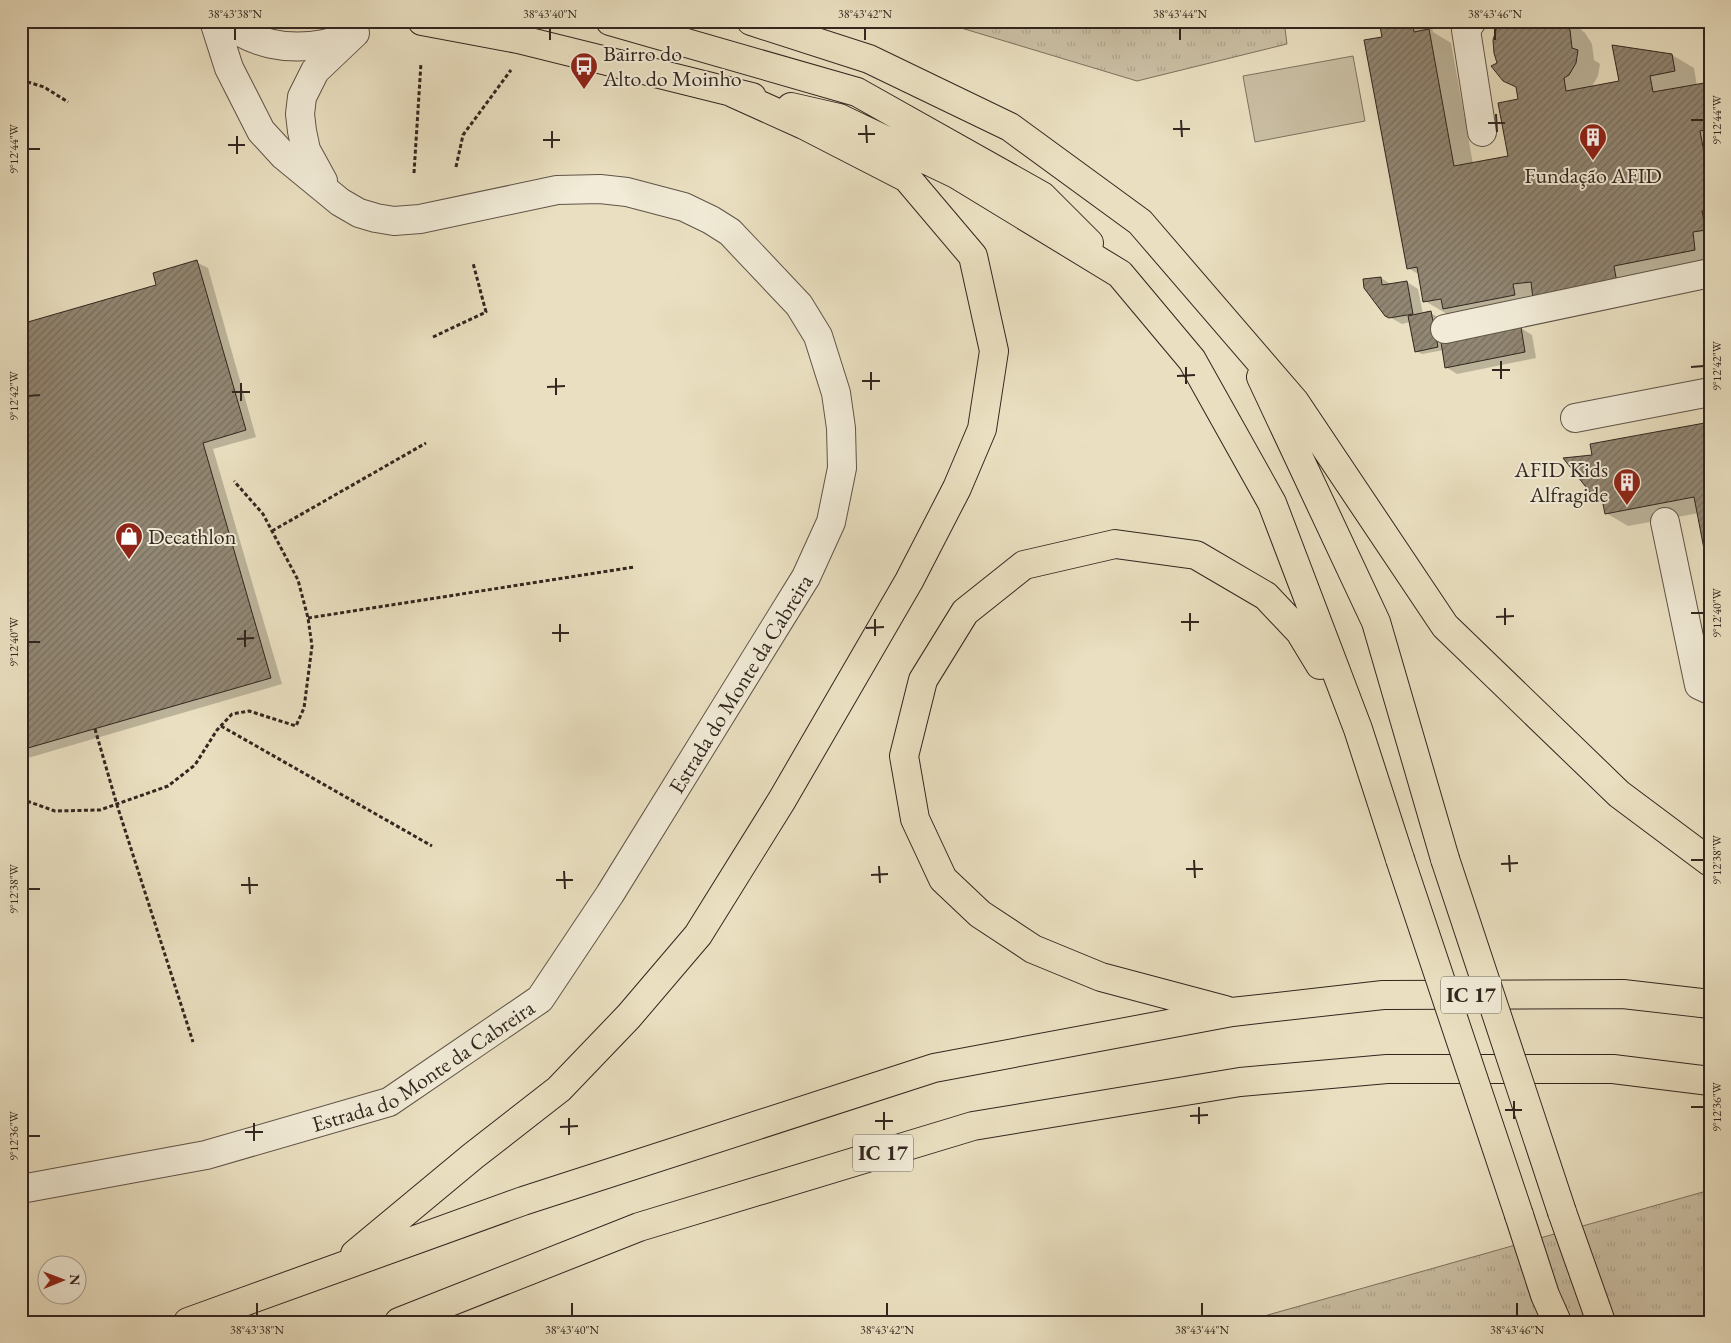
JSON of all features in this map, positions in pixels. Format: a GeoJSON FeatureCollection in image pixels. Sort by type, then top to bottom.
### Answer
{"type":"FeatureCollection","features":[{"type":"Feature","properties":{"kind":"highway"},"geometry":{"type":"LineString","coordinates":[[422,21],[518,39],[839,118],[956,174],[1120,274]]}},
{"type":"Feature","properties":{"kind":"highway"},"geometry":{"type":"LineString","coordinates":[[610,21],[857,92],[1042,196],[1120,274],[1192,360],[1272,503],[1358,729],[1545,1295],[1557,1322]]}},
{"type":"Feature","properties":{"kind":"highway"},"geometry":{"type":"LineString","coordinates":[[751,21],[868,59],[1010,127],[1140,222],[1295,402],[1445,626],[1619,794],[1710,862]]}},
{"type":"Feature","properties":{"kind":"highway"},"geometry":{"type":"LineString","coordinates":[[341,1266],[473,1156],[559,1089],[630,1016],[698,935],[782,800],[909,581],[956,488],[982,430],[994,351],[974,256],[908,178],[804,125],[733,93]]}},
{"type":"Feature","properties":{"kind":"highway"},"geometry":{"type":"LineString","coordinates":[[1246,346],[1376,622],[1445,859],[1562,1212],[1601,1322]]}},
{"type":"Feature","properties":{"kind":"highway"},"geometry":{"type":"LineString","coordinates":[[1232,1012],[1101,977],[1033,949],[980,914],[943,879],[915,819],[904,756],[923,680],[965,612],[1024,565],[1115,544],[1196,556],[1266,596],[1300,632],[1358,729]]}},
{"type":"Feature","properties":{"kind":"highway","name":"IC 17"},"geometry":{"type":"LineString","coordinates":[[188,1322],[523,1201],[934,1068],[1232,1012],[1383,995],[1623,994],[1710,1004]]}},
{"type":"Feature","properties":{"kind":"highway","name":"IC 17"},"geometry":{"type":"LineString","coordinates":[[399,1322],[639,1228],[973,1126],[1240,1082],[1388,1069],[1613,1069],[1710,1081]]}},
{"type":"Feature","properties":{"kind":"highway"},"geometry":{"type":"LineString","coordinates":[[1545,1295],[1546,1322]]}},
{"type":"Feature","properties":{"kind":"street","name":"Estrada do Monte da Cabreira"},"geometry":{"type":"LineString","coordinates":[[21,1189],[206,1155],[389,1102],[540,999],[610,894],[806,577],[831,522],[842,468],[841,428],[836,393],[818,336],[799,305],[730,232],[684,207],[627,192],[600,189],[557,190],[444,214],[394,221],[359,213],[340,202],[328,190],[284,156],[261,131],[229,68],[214,21]]}},
{"type":"Feature","properties":{"kind":"street"},"geometry":{"type":"LineString","coordinates":[[224,21],[235,30],[264,43],[294,48],[326,44],[363,27]]}},
{"type":"Feature","properties":{"kind":"street"},"geometry":{"type":"LineString","coordinates":[[1472,21],[1466,30],[1482,132]]}},
{"type":"Feature","properties":{"kind":"street","name":"Estrada do Monte da Cabreira"},"geometry":{"type":"LineString","coordinates":[[328,190],[306,150],[300,114],[302,97],[315,71],[363,27]]}},
{"type":"Feature","properties":{"kind":"street"},"geometry":{"type":"LineString","coordinates":[[1445,329],[1710,273]]}},
{"type":"Feature","properties":{"kind":"street"},"geometry":{"type":"LineString","coordinates":[[1575,418],[1710,392]]}},
{"type":"Feature","properties":{"kind":"street"},"geometry":{"type":"LineString","coordinates":[[1665,522],[1700,685],[1710,690]]}},
{"type":"Feature","properties":{"kind":"path"},"geometry":{"type":"LineString","coordinates":[[414,173],[421,63]]}},
{"type":"Feature","properties":{"kind":"path"},"geometry":{"type":"LineString","coordinates":[[456,167],[463,135],[511,69]]}},
{"type":"Feature","properties":{"kind":"path"},"geometry":{"type":"LineString","coordinates":[[21,80],[44,87],[68,102]]}},
{"type":"Feature","properties":{"kind":"path"},"geometry":{"type":"LineString","coordinates":[[433,337],[486,312],[474,263]]}},
{"type":"Feature","properties":{"kind":"path"},"geometry":{"type":"LineString","coordinates":[[272,531],[426,443]]}},
{"type":"Feature","properties":{"kind":"path"},"geometry":{"type":"LineString","coordinates":[[21,799],[55,811],[100,810],[168,786],[195,765],[221,726],[232,714],[249,711],[296,726],[304,708],[312,646],[308,618],[298,580],[264,514],[234,481]]}},
{"type":"Feature","properties":{"kind":"path"},"geometry":{"type":"LineString","coordinates":[[308,618],[634,567]]}},
{"type":"Feature","properties":{"kind":"path"},"geometry":{"type":"LineString","coordinates":[[221,726],[432,846]]}},
{"type":"Feature","properties":{"kind":"path"},"geometry":{"type":"LineString","coordinates":[[95,729],[116,805],[193,1042]]}},
{"type":"Feature","properties":{"kind":"green space"},"geometry":{"type":"Polygon","coordinates":[[[938,21],[1284,21],[1287,44],[1137,81],[938,21]]]}},
{"type":"Feature","properties":{"kind":"green space"},"geometry":{"type":"Polygon","coordinates":[[[1353,56],[1365,121],[1255,142],[1243,76],[1353,56]]]}},
{"type":"Feature","properties":{"kind":"green space"},"geometry":{"type":"Polygon","coordinates":[[[1710,1190],[1710,1322],[1243,1322],[1710,1190]]]}},
{"type":"Feature","properties":{"kind":"building","name":"Fundação AFID"},"geometry":{"type":"Polygon","coordinates":[[[1379,21],[1412,21],[1414,32],[1429,29],[1454,166],[1508,156],[1498,103],[1518,99],[1516,87],[1503,81],[1491,66],[1497,63],[1493,40],[1501,21],[1564,21],[1570,30],[1572,48],[1578,50],[1576,63],[1569,75],[1564,78],[1566,91],[1619,81],[1612,45],[1672,54],[1675,71],[1650,76],[1653,92],[1710,82],[1710,129],[1700,131],[1710,184],[1710,210],[1702,211],[1706,230],[1693,232],[1695,250],[1614,266],[1617,283],[1533,299],[1531,282],[1513,284],[1515,295],[1443,309],[1441,299],[1423,302],[1417,267],[1407,269],[1364,40],[1382,37],[1379,21]]]}},
{"type":"Feature","properties":{"kind":"building","name":"Decathlon"},"geometry":{"type":"Polygon","coordinates":[[[197,260],[246,430],[203,443],[271,678],[21,750],[21,324],[156,285],[153,273],[197,260]]]}},
{"type":"Feature","properties":{"kind":"building"},"geometry":{"type":"Polygon","coordinates":[[[1381,277],[1382,285],[1407,281],[1413,314],[1389,318],[1385,316],[1364,288],[1363,279],[1381,277]]]}},
{"type":"Feature","properties":{"kind":"building"},"geometry":{"type":"Polygon","coordinates":[[[1431,311],[1438,347],[1415,352],[1408,316],[1431,311]]]}},
{"type":"Feature","properties":{"kind":"building"},"geometry":{"type":"Polygon","coordinates":[[[1521,327],[1525,352],[1445,368],[1441,342],[1521,327]]]}},
{"type":"Feature","properties":{"kind":"building","name":"AFID Kids Alfragide"},"geometry":{"type":"Polygon","coordinates":[[[1710,422],[1710,580],[1694,497],[1605,514],[1601,494],[1593,496],[1563,458],[1592,455],[1590,444],[1710,422]]]}},
{"type":"Feature","properties":{"kind":"place","name":"Bairro do Alto do Moinho"},"geometry":{"type":"Point","coordinates":[584,90]}},
{"type":"Feature","properties":{"kind":"place","name":"Fundação AFID"},"geometry":{"type":"Point","coordinates":[1593,161]}},
{"type":"Feature","properties":{"kind":"place","name":"AFID Kids Alfragide"},"geometry":{"type":"Point","coordinates":[1627,506]}},
{"type":"Feature","properties":{"kind":"place","name":"Decathlon"},"geometry":{"type":"Point","coordinates":[129,560]}}]}
